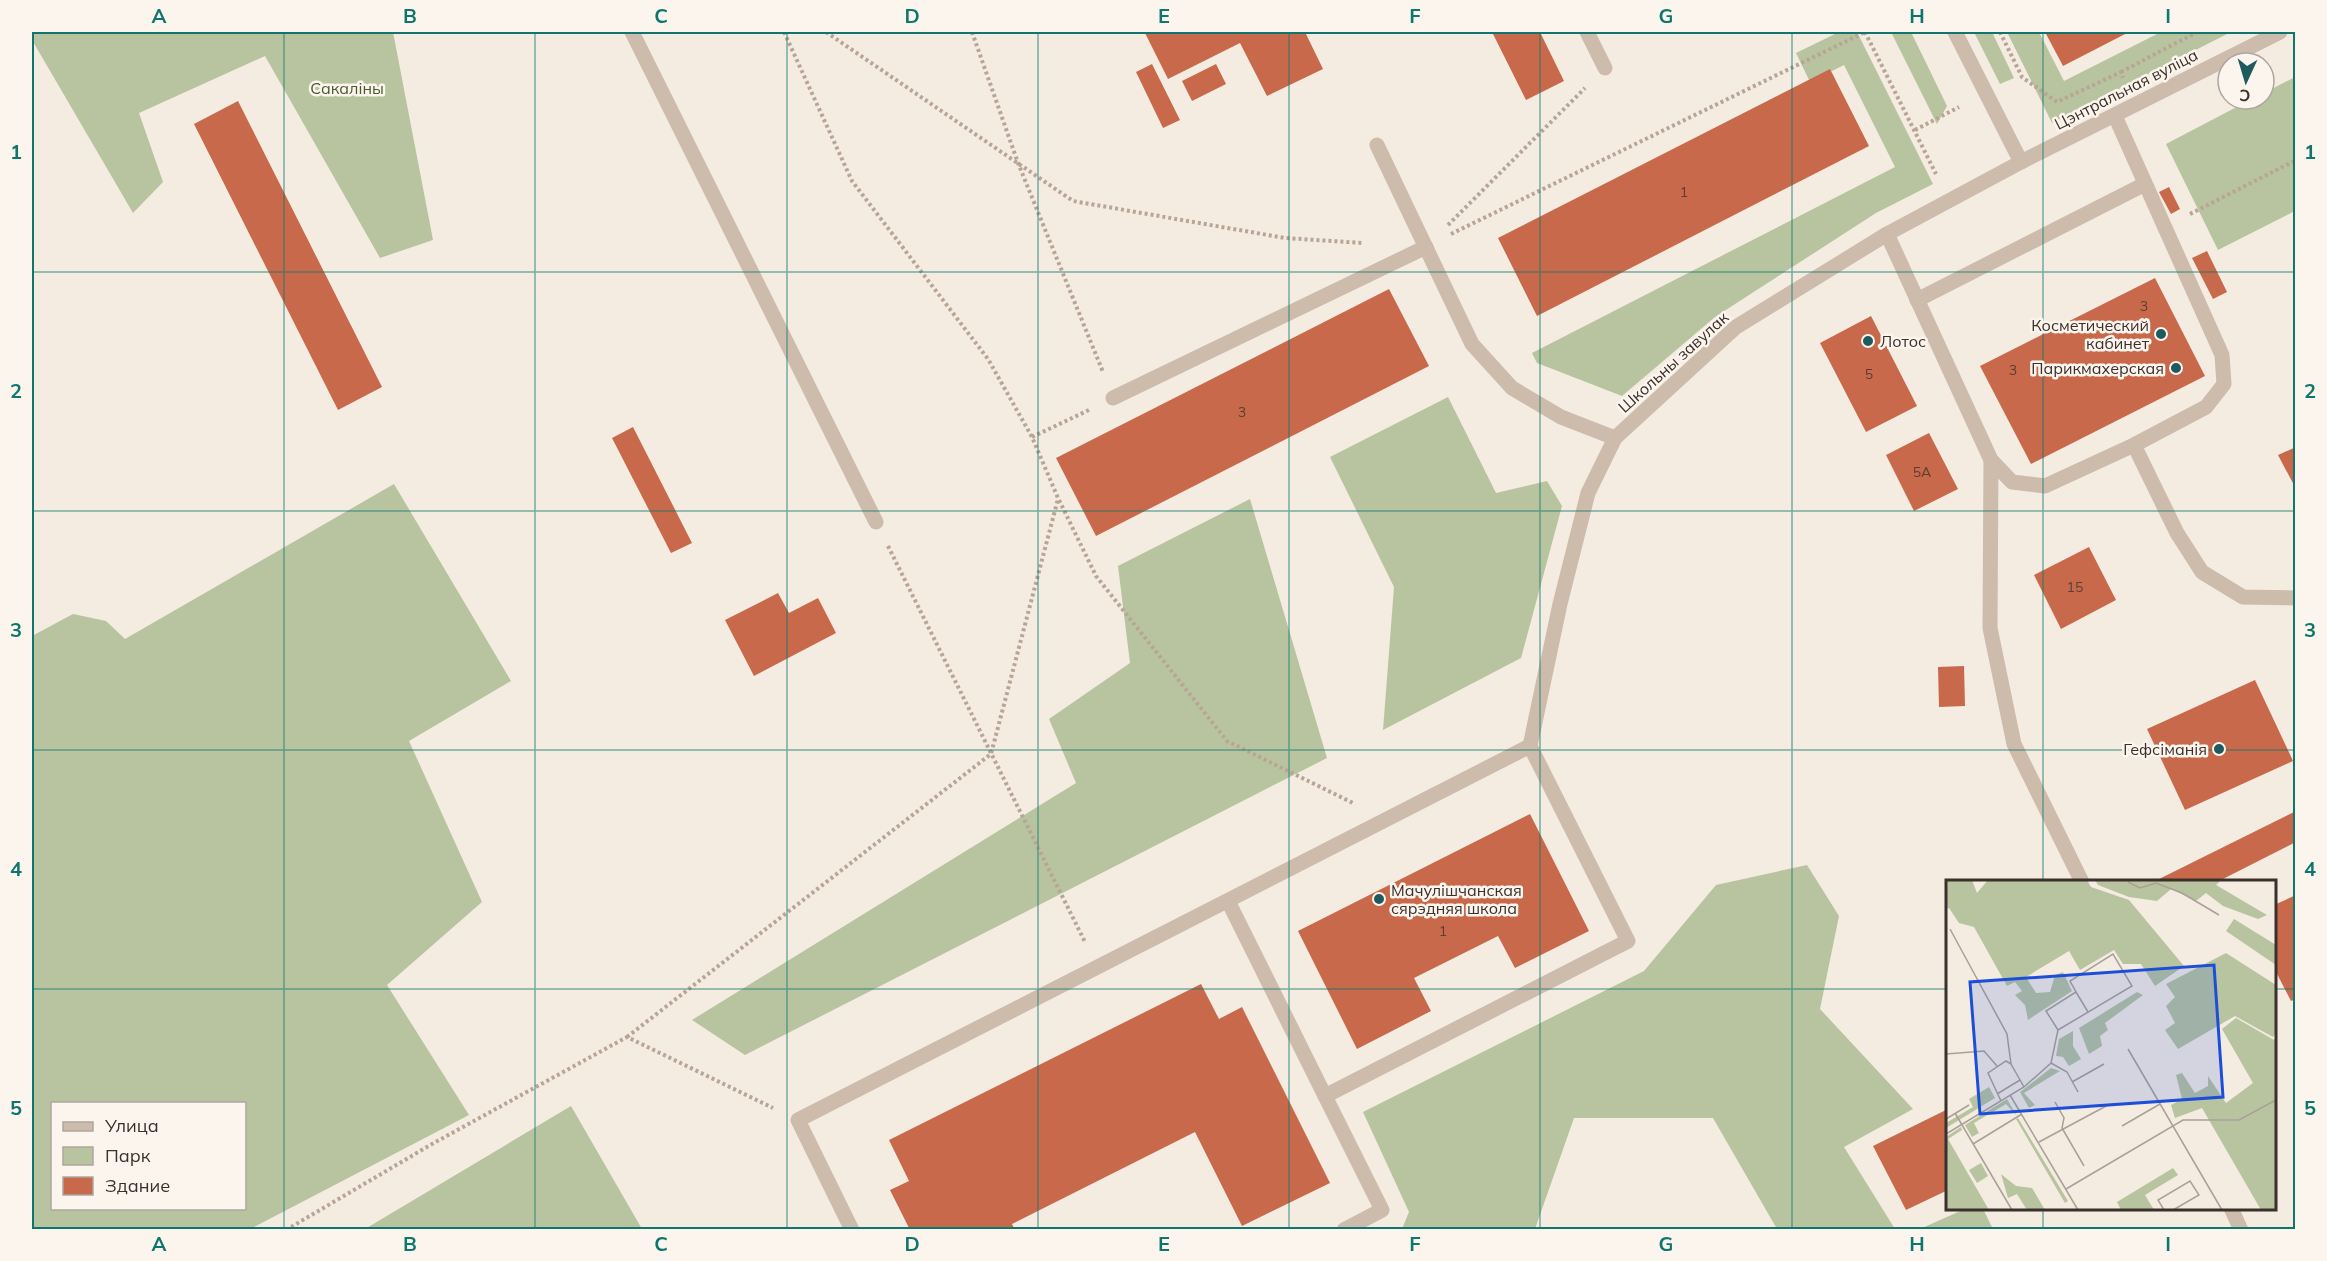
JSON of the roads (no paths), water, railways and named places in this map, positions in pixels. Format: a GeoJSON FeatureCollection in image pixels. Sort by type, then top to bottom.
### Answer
{"type":"FeatureCollection","features":[{"type":"Feature","properties":{"kind":"street"},"geometry":{"type":"LineString","coordinates":[[632,32],[876,522]]}},
{"type":"Feature","properties":{"kind":"street"},"geometry":{"type":"LineString","coordinates":[[1587,32],[1605,68]]}},
{"type":"Feature","properties":{"kind":"street"},"geometry":{"type":"LineString","coordinates":[[1955,32],[2021,162]]}},
{"type":"Feature","properties":{"kind":"street","name":"Цэнтральная вуліца"},"geometry":{"type":"LineString","coordinates":[[2021,162],[2280,32]]}},
{"type":"Feature","properties":{"kind":"street"},"geometry":{"type":"LineString","coordinates":[[1887,234],[1991,460],[2012,482],[2045,486],[2134,445],[2206,408],[2224,384],[2222,355],[2115,116]]}},
{"type":"Feature","properties":{"kind":"street"},"geometry":{"type":"LineString","coordinates":[[1377,145],[1472,344],[1512,388],[1561,417],[1615,438]]}},
{"type":"Feature","properties":{"kind":"street","name":"Школьны завулак"},"geometry":{"type":"LineString","coordinates":[[1530,746],[1588,493],[1615,438],[1736,327],[1887,234],[2021,162]]}},
{"type":"Feature","properties":{"kind":"street"},"geometry":{"type":"LineString","coordinates":[[1917,300],[2145,184]]}},
{"type":"Feature","properties":{"kind":"street"},"geometry":{"type":"LineString","coordinates":[[1113,398],[1426,247]]}},
{"type":"Feature","properties":{"kind":"street"},"geometry":{"type":"LineString","coordinates":[[2134,445],[2177,533],[2202,572],[2243,597],[2295,598]]}},
{"type":"Feature","properties":{"kind":"street"},"geometry":{"type":"LineString","coordinates":[[1991,460],[1990,628],[2014,744],[2081,880]]}},
{"type":"Feature","properties":{"kind":"street"},"geometry":{"type":"LineString","coordinates":[[852,1230],[798,1120],[1530,746],[1628,941],[1325,1096]]}},
{"type":"Feature","properties":{"kind":"street"},"geometry":{"type":"LineString","coordinates":[[1228,901],[1382,1210],[1344,1230]]}},
{"type":"Feature","properties":{"kind":"street"},"geometry":{"type":"LineString","coordinates":[[2231,1210],[2241,1230]]}},
{"type":"Feature","properties":{"kind":"place","name":"Косметический кабинет"},"geometry":{"type":"Point","coordinates":[2161,334]}},
{"type":"Feature","properties":{"kind":"place","name":"Лотос"},"geometry":{"type":"Point","coordinates":[1868,341]}},
{"type":"Feature","properties":{"kind":"place","name":"Парикмахерская"},"geometry":{"type":"Point","coordinates":[2176,368]}},
{"type":"Feature","properties":{"kind":"place","name":"Гефсіманія"},"geometry":{"type":"Point","coordinates":[2219,749]}},
{"type":"Feature","properties":{"kind":"place","name":"Мачулішчанская сярэдняя школа"},"geometry":{"type":"Point","coordinates":[1379,899]}},
{"type":"Feature","properties":{"kind":"park label","name":"Сакаліны"},"geometry":{"type":"Point","coordinates":[347,88]}}]}
